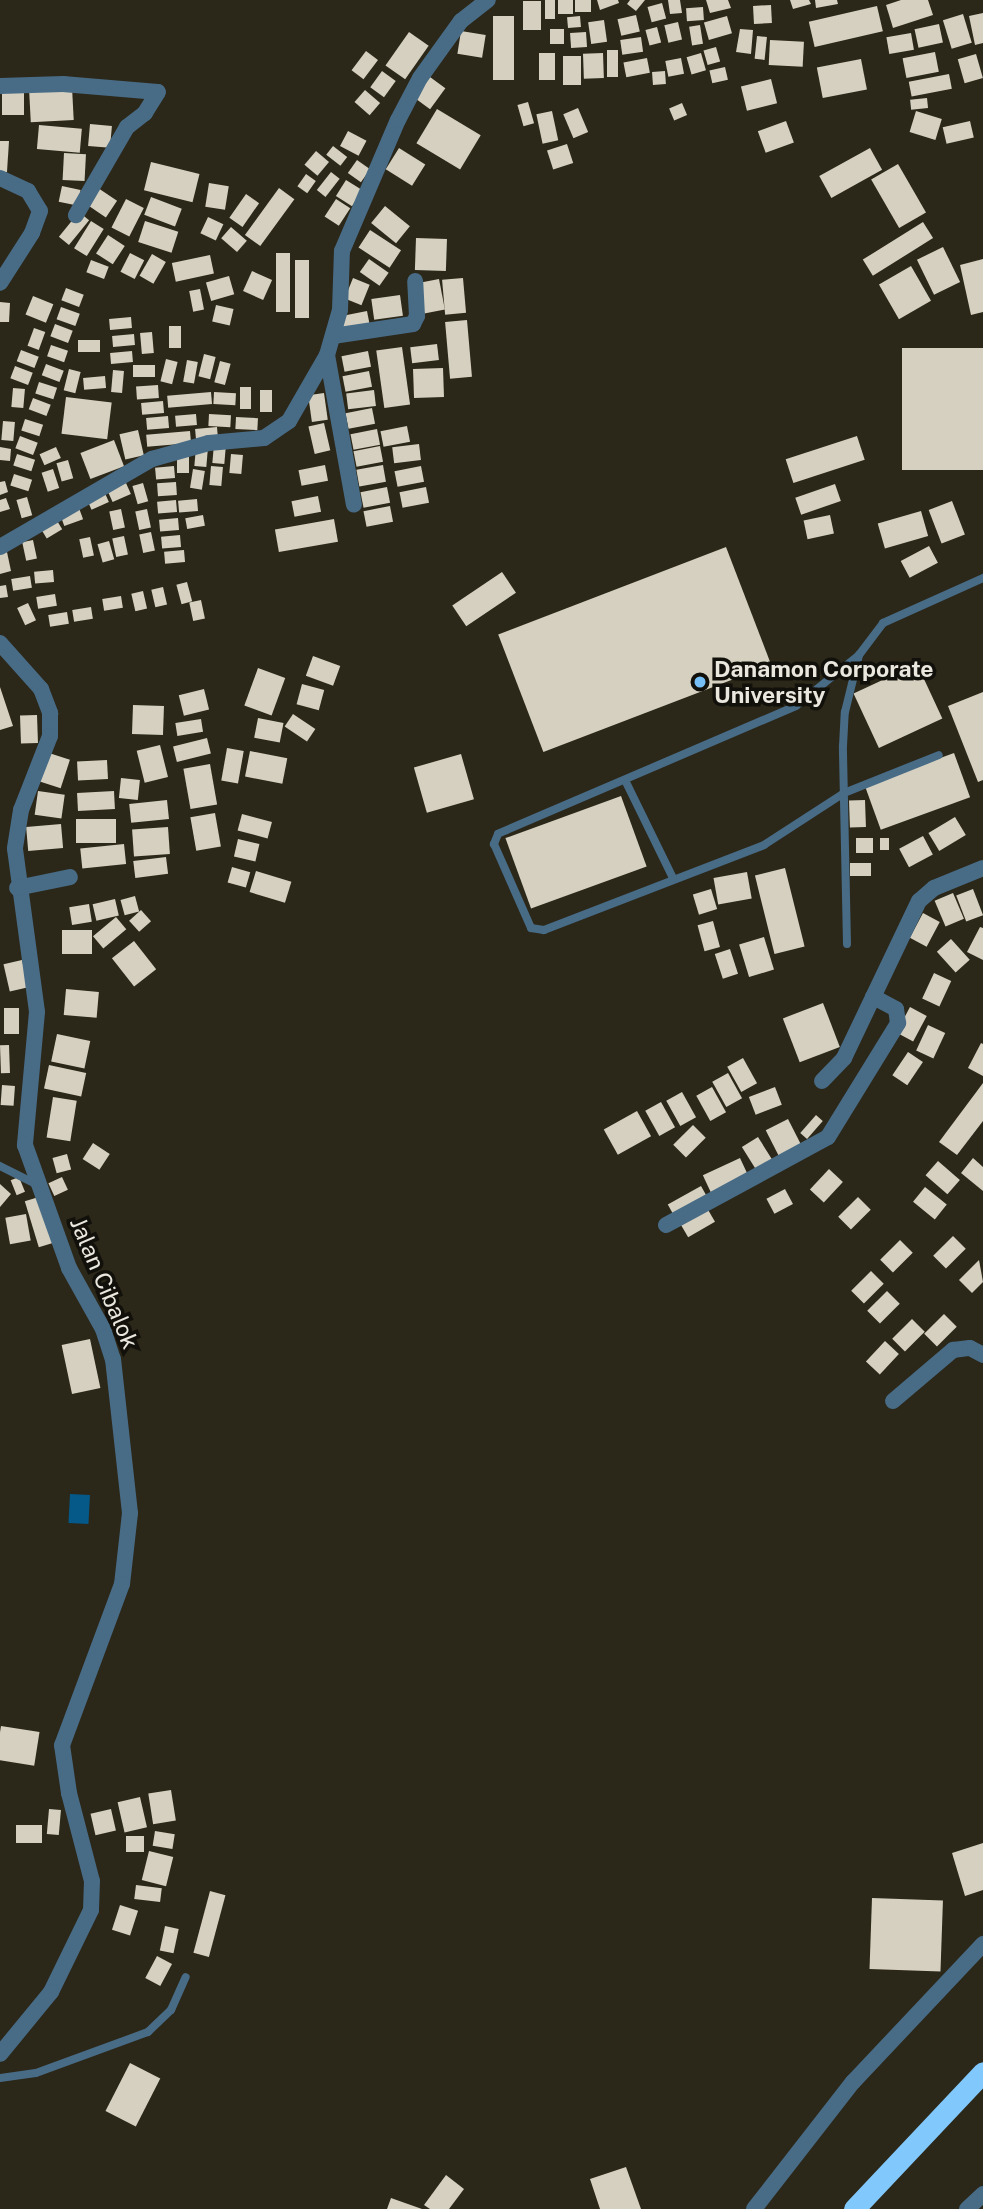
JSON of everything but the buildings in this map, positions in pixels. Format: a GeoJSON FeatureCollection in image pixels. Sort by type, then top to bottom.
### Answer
{"type":"FeatureCollection","features":[{"type":"Feature","properties":{"kind":"highway"},"geometry":{"type":"LineString","coordinates":[[855,2209],[983,2072]]}},
{"type":"Feature","properties":{"kind":"street"},"geometry":{"type":"LineString","coordinates":[[0,547],[152,459],[209,443],[272,434],[295,414],[327,355],[340,310],[342,251],[398,120],[420,78],[461,22],[488,0]]}},
{"type":"Feature","properties":{"kind":"street"},"geometry":{"type":"LineString","coordinates":[[0,86],[72,84],[158,92],[145,113],[127,127],[76,215]]}},
{"type":"Feature","properties":{"kind":"street"},"geometry":{"type":"LineString","coordinates":[[0,178],[28,191],[40,211],[28,241],[0,282]]}},
{"type":"Feature","properties":{"kind":"street"},"geometry":{"type":"LineString","coordinates":[[333,336],[413,324],[417,316],[415,281]]}},
{"type":"Feature","properties":{"kind":"street"},"geometry":{"type":"LineString","coordinates":[[327,355],[340,406],[354,505]]}},
{"type":"Feature","properties":{"kind":"street","name":"Jalan Cibalok"},"geometry":{"type":"LineString","coordinates":[[0,643],[41,689],[50,713],[50,736],[17,829],[17,888],[37,1002],[24,1136],[38,1185],[69,1268],[103,1329],[113,1359],[125,1446],[130,1531],[122,1584],[62,1745],[69,1793],[92,1881],[91,1910],[51,1992],[0,2054]]}},
{"type":"Feature","properties":{"kind":"street"},"geometry":{"type":"LineString","coordinates":[[822,1081],[844,1058],[919,901],[934,888],[983,868]]}},
{"type":"Feature","properties":{"kind":"street"},"geometry":{"type":"LineString","coordinates":[[17,888],[70,877]]}},
{"type":"Feature","properties":{"kind":"street"},"geometry":{"type":"LineString","coordinates":[[666,1225],[828,1138],[898,1023],[896,1009],[873,997]]}},
{"type":"Feature","properties":{"kind":"street"},"geometry":{"type":"LineString","coordinates":[[893,1401],[953,1350],[970,1348],[983,1355]]}},
{"type":"Feature","properties":{"kind":"street"},"geometry":{"type":"LineString","coordinates":[[754,2209],[853,2082],[983,1944]]}},
{"type":"Feature","properties":{"kind":"street"},"geometry":{"type":"LineString","coordinates":[[967,2209],[983,2194]]}},
{"type":"Feature","properties":{"kind":"lane"},"geometry":{"type":"LineString","coordinates":[[939,755],[844,793],[764,845],[544,930],[529,926],[494,844],[495,836],[796,706],[859,655],[883,623],[983,578]]}},
{"type":"Feature","properties":{"kind":"lane"},"geometry":{"type":"LineString","coordinates":[[847,944],[845,712],[859,655]]}},
{"type":"Feature","properties":{"kind":"lane"},"geometry":{"type":"LineString","coordinates":[[625,780],[673,878]]}},
{"type":"Feature","properties":{"kind":"lane"},"geometry":{"type":"LineString","coordinates":[[0,1166],[38,1185]]}},
{"type":"Feature","properties":{"kind":"lane"},"geometry":{"type":"LineString","coordinates":[[0,2078],[36,2073],[148,2032],[171,2010],[186,1977]]}},
{"type":"Feature","properties":{"kind":"water"},"geometry":{"type":"Polygon","coordinates":[[[70,1494],[90,1495],[88,1524],[68,1523],[70,1494]]]}},
{"type":"Feature","properties":{"kind":"place","name":"Danamon Corporate University"},"geometry":{"type":"Point","coordinates":[700,682]}}]}
